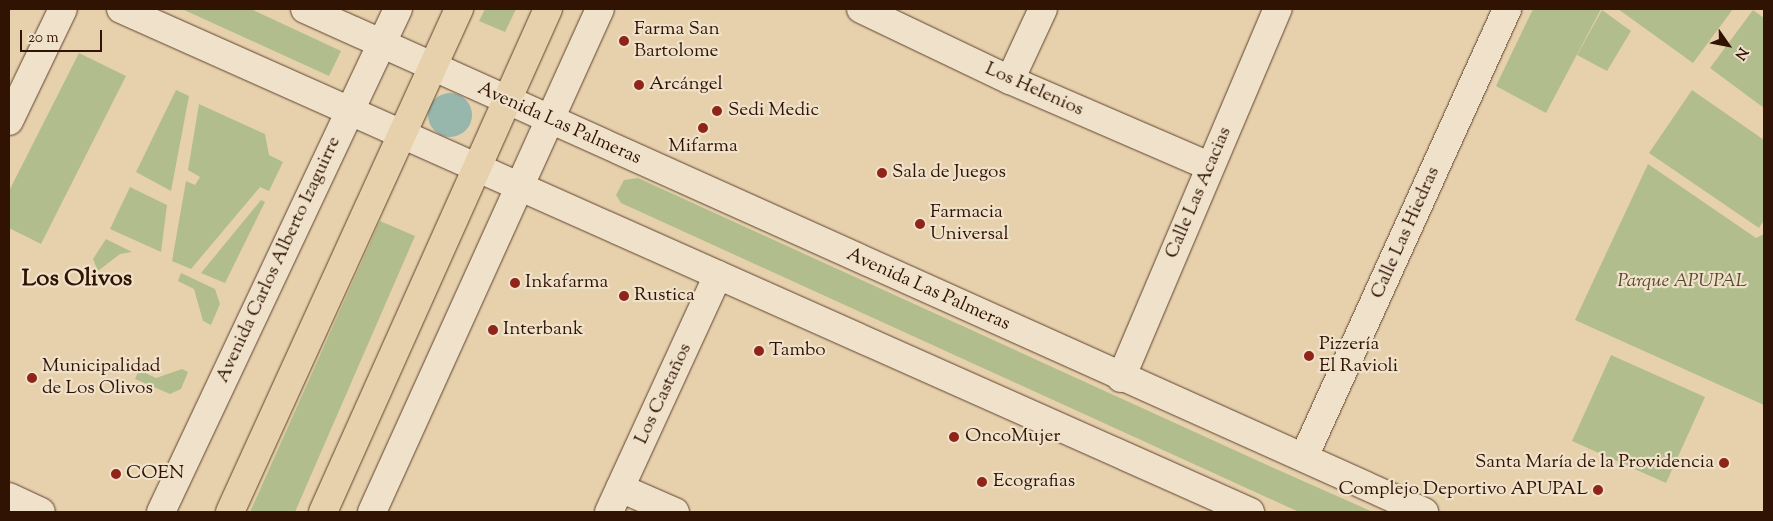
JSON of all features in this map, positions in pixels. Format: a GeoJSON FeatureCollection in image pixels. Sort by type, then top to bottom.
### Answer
{"type":"FeatureCollection","features":[{"type":"Feature","properties":{"kind":"main road"},"geometry":{"type":"LineString","coordinates":[[230,512],[459,9]]}},
{"type":"Feature","properties":{"kind":"main road"},"geometry":{"type":"LineString","coordinates":[[323,512],[548,9]]}},
{"type":"Feature","properties":{"kind":"street"},"geometry":{"type":"LineString","coordinates":[[9,120],[63,9]]}},
{"type":"Feature","properties":{"kind":"street"},"geometry":{"type":"LineString","coordinates":[[121,9],[476,169],[1250,512]]}},
{"type":"Feature","properties":{"kind":"street","name":"Avenida Las Palmeras"},"geometry":{"type":"LineString","coordinates":[[305,9],[1121,378],[1304,457],[1424,512]]}},
{"type":"Feature","properties":{"kind":"street","name":"Avenida Carlos Alberto Izaguirre"},"geometry":{"type":"LineString","coordinates":[[161,512],[398,9]]}},
{"type":"Feature","properties":{"kind":"street"},"geometry":{"type":"LineString","coordinates":[[372,512],[600,9]]}},
{"type":"Feature","properties":{"kind":"street","name":"Los Helenios"},"geometry":{"type":"LineString","coordinates":[[861,9],[1010,80],[1209,166]]}},
{"type":"Feature","properties":{"kind":"street"},"geometry":{"type":"LineString","coordinates":[[1010,80],[1043,9]]}},
{"type":"Feature","properties":{"kind":"street","name":"Calle Las Acacias"},"geometry":{"type":"LineString","coordinates":[[1121,378],[1209,166],[1278,9]]}},
{"type":"Feature","properties":{"kind":"street","name":"Calle Las Hiedras"},"geometry":{"type":"LineString","coordinates":[[1304,457],[1507,9]]}},
{"type":"Feature","properties":{"kind":"street","name":"Los Castaños"},"geometry":{"type":"LineString","coordinates":[[609,512],[718,276]]}},
{"type":"Feature","properties":{"kind":"street"},"geometry":{"type":"LineString","coordinates":[[620,488],[675,512]]}},
{"type":"Feature","properties":{"kind":"street"},"geometry":{"type":"LineString","coordinates":[[9,497],[41,512]]}},
{"type":"Feature","properties":{"kind":"green space"},"geometry":{"type":"Polygon","coordinates":[[[182,9],[251,9],[341,51],[329,76],[182,9]]]}},
{"type":"Feature","properties":{"kind":"green space"},"geometry":{"type":"Polygon","coordinates":[[[485,9],[516,9],[505,32],[479,21],[485,9]]]}},
{"type":"Feature","properties":{"kind":"green space"},"geometry":{"type":"Polygon","coordinates":[[[1533,9],[1601,9],[1546,113],[1496,86],[1533,9]]]}},
{"type":"Feature","properties":{"kind":"green space"},"geometry":{"type":"Polygon","coordinates":[[[1618,9],[1733,9],[1693,63],[1618,9]]]}},
{"type":"Feature","properties":{"kind":"green space"},"geometry":{"type":"Polygon","coordinates":[[[1602,10],[1631,31],[1607,71],[1577,55],[1602,10]]]}},
{"type":"Feature","properties":{"kind":"green space"},"geometry":{"type":"Polygon","coordinates":[[[1753,10],[1764,18],[1764,108],[1710,68],[1753,10]]]}},
{"type":"Feature","properties":{"kind":"green space"},"geometry":{"type":"Polygon","coordinates":[[[79,53],[126,76],[41,244],[9,228],[9,191],[79,53]]]}},
{"type":"Feature","properties":{"kind":"green space"},"geometry":{"type":"Polygon","coordinates":[[[176,90],[189,96],[171,191],[136,172],[176,90]]]}},
{"type":"Feature","properties":{"kind":"green space"},"geometry":{"type":"Polygon","coordinates":[[[1692,90],[1764,140],[1764,220],[1759,228],[1649,153],[1692,90]]]}},
{"type":"Feature","properties":{"kind":"green space"},"geometry":{"type":"Polygon","coordinates":[[[199,104],[265,134],[269,155],[283,162],[269,191],[260,187],[191,269],[172,261],[186,181],[195,185],[200,177],[188,170],[199,104]]]}},
{"type":"Feature","properties":{"kind":"green space","name":"Parque APUPAL"},"geometry":{"type":"Polygon","coordinates":[[[1648,164],[1756,238],[1764,234],[1764,405],[1575,320],[1648,164]]]}},
{"type":"Feature","properties":{"kind":"green space"},"geometry":{"type":"Polygon","coordinates":[[[638,178],[1373,512],[1299,512],[621,203],[616,195],[624,180],[638,178]]]}},
{"type":"Feature","properties":{"kind":"green space"},"geometry":{"type":"Polygon","coordinates":[[[130,187],[167,205],[161,252],[110,229],[130,187]]]}},
{"type":"Feature","properties":{"kind":"green space"},"geometry":{"type":"Polygon","coordinates":[[[261,200],[265,202],[225,283],[201,273],[261,200]]]}},
{"type":"Feature","properties":{"kind":"green space"},"geometry":{"type":"Polygon","coordinates":[[[380,221],[415,236],[295,512],[250,512],[380,221]]]}},
{"type":"Feature","properties":{"kind":"green space"},"geometry":{"type":"Polygon","coordinates":[[[106,239],[132,252],[120,254],[98,271],[93,259],[106,239]]]}},
{"type":"Feature","properties":{"kind":"green space"},"geometry":{"type":"Polygon","coordinates":[[[181,273],[215,289],[220,304],[211,325],[203,321],[194,289],[178,281],[181,273]]]}},
{"type":"Feature","properties":{"kind":"green space"},"geometry":{"type":"Polygon","coordinates":[[[1611,355],[1705,397],[1666,483],[1572,441],[1611,355]]]}},
{"type":"Feature","properties":{"kind":"green space"},"geometry":{"type":"Polygon","coordinates":[[[182,369],[188,372],[181,389],[170,394],[135,379],[139,370],[156,378],[182,369]]]}},
{"type":"Feature","properties":{"kind":"water"},"geometry":{"type":"Polygon","coordinates":[[[450,93],[462,97],[468,103],[472,115],[468,127],[462,133],[450,137],[438,133],[432,127],[428,115],[432,103],[438,97],[450,93]]]}},
{"type":"Feature","properties":{"kind":"place","name":"Farma San Bartolome"},"geometry":{"type":"Point","coordinates":[624,41]}},
{"type":"Feature","properties":{"kind":"place","name":"Arcángel"},"geometry":{"type":"Point","coordinates":[639,85]}},
{"type":"Feature","properties":{"kind":"place","name":"Sedi Medic"},"geometry":{"type":"Point","coordinates":[717,111]}},
{"type":"Feature","properties":{"kind":"place","name":"Mifarma"},"geometry":{"type":"Point","coordinates":[703,128]}},
{"type":"Feature","properties":{"kind":"place","name":"Sala de Juegos"},"geometry":{"type":"Point","coordinates":[882,173]}},
{"type":"Feature","properties":{"kind":"place","name":"Farmacia Universal"},"geometry":{"type":"Point","coordinates":[920,224]}},
{"type":"Feature","properties":{"kind":"place","name":"Inkafarma"},"geometry":{"type":"Point","coordinates":[515,283]}},
{"type":"Feature","properties":{"kind":"place","name":"Rustica"},"geometry":{"type":"Point","coordinates":[624,296]}},
{"type":"Feature","properties":{"kind":"place","name":"Interbank"},"geometry":{"type":"Point","coordinates":[493,330]}},
{"type":"Feature","properties":{"kind":"place","name":"Tambo"},"geometry":{"type":"Point","coordinates":[759,351]}},
{"type":"Feature","properties":{"kind":"place","name":"Pizzería El Ravioli"},"geometry":{"type":"Point","coordinates":[1309,356]}},
{"type":"Feature","properties":{"kind":"place","name":"Municipalidad de Los Olivos"},"geometry":{"type":"Point","coordinates":[32,378]}},
{"type":"Feature","properties":{"kind":"place","name":"OncoMujer"},"geometry":{"type":"Point","coordinates":[954,437]}},
{"type":"Feature","properties":{"kind":"place","name":"Santa María de la Providencia"},"geometry":{"type":"Point","coordinates":[1724,463]}},
{"type":"Feature","properties":{"kind":"place","name":"COEN"},"geometry":{"type":"Point","coordinates":[116,474]}},
{"type":"Feature","properties":{"kind":"place","name":"Ecografias"},"geometry":{"type":"Point","coordinates":[982,482]}},
{"type":"Feature","properties":{"kind":"place","name":"Complejo Deportivo APUPAL"},"geometry":{"type":"Point","coordinates":[1598,490]}},
{"type":"Feature","properties":{"kind":"district","name":"Los Olivos"},"geometry":{"type":"Point","coordinates":[77,280]}}]}
